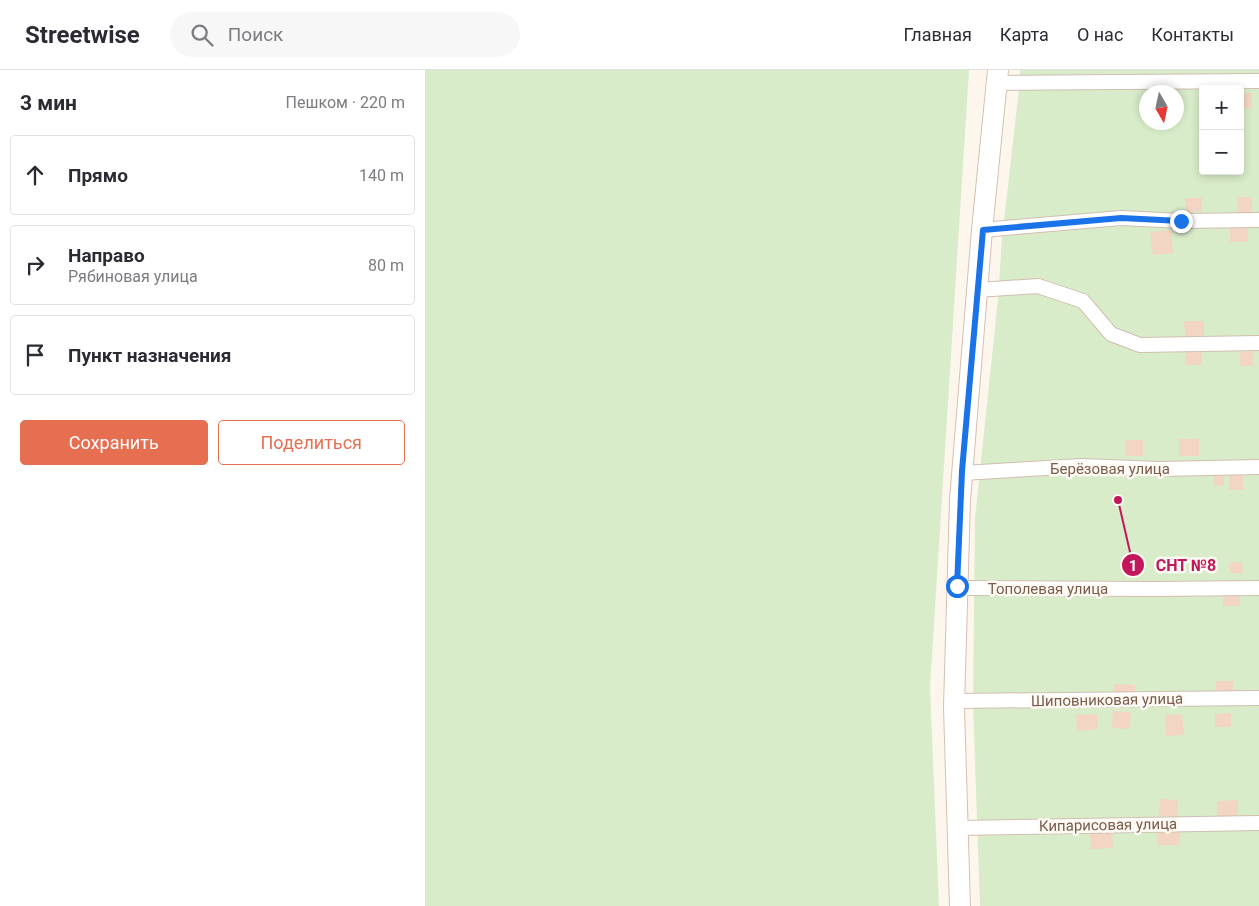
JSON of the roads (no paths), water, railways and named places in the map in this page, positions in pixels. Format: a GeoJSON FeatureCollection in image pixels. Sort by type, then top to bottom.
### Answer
{"type":"FeatureCollection","features":[{"type":"Feature","properties":{"kind":"main road"},"geometry":{"type":"LineString","coordinates":[[960,906],[954,702],[962,473],[997,76]]}},
{"type":"Feature","properties":{"kind":"street"},"geometry":{"type":"LineString","coordinates":[[997,76],[1259,81]]}},
{"type":"Feature","properties":{"kind":"street"},"geometry":{"type":"LineString","coordinates":[[983,230],[1121,218],[1181,221],[1259,220]]}},
{"type":"Feature","properties":{"kind":"street"},"geometry":{"type":"LineString","coordinates":[[977,290],[1038,286],[1083,301],[1111,334],[1140,345],[1259,343]]}},
{"type":"Feature","properties":{"kind":"street","name":"Берёзовая улица"},"geometry":{"type":"LineString","coordinates":[[962,473],[1082,466],[1159,469],[1259,467]]}},
{"type":"Feature","properties":{"kind":"street","name":"Тополевая улица"},"geometry":{"type":"LineString","coordinates":[[957,588],[1259,588]]}},
{"type":"Feature","properties":{"kind":"street","name":"Шиповниковая улица"},"geometry":{"type":"LineString","coordinates":[[954,702],[1259,698]]}},
{"type":"Feature","properties":{"kind":"street","name":"Кипарисовая улица"},"geometry":{"type":"LineString","coordinates":[[958,828],[1259,823]]}},
{"type":"Feature","properties":{"kind":"place","name":"СНТ №8"},"geometry":{"type":"Point","coordinates":[1118,500]}}]}
